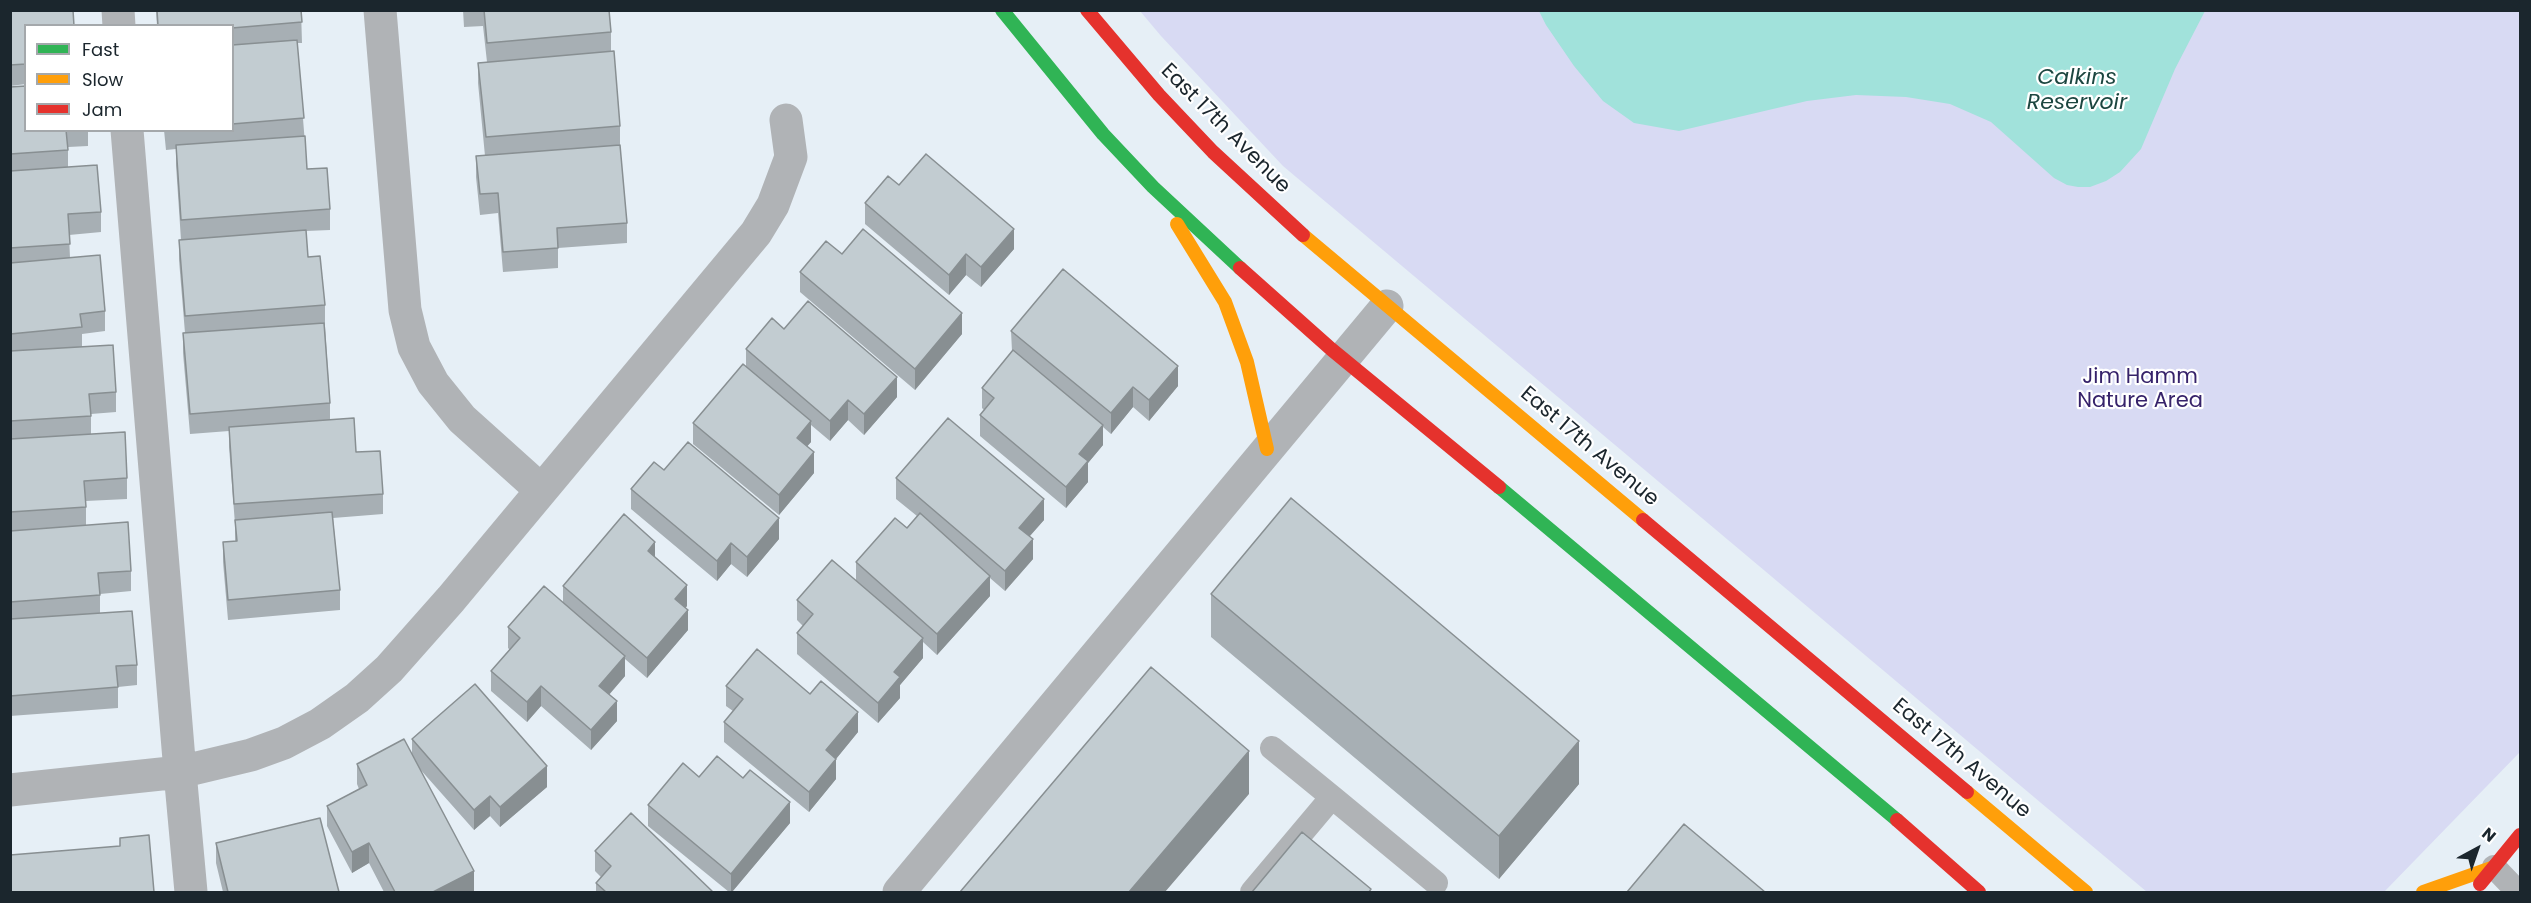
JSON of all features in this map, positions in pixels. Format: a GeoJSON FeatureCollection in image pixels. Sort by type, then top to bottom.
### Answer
{"type":"FeatureCollection","features":[{"type":"Feature","properties":{"kind":"main road"},"geometry":{"type":"LineString","coordinates":[[1002,10],[1103,134],[1153,187],[1342,359],[1404,408],[1899,822],[1979,892]]}},
{"type":"Feature","properties":{"kind":"main road","name":"East 17th Avenue"},"geometry":{"type":"LineString","coordinates":[[1087,10],[1160,95],[1213,152],[1300,232],[2086,892]]}},
{"type":"Feature","properties":{"kind":"main road"},"geometry":{"type":"LineString","coordinates":[[1153,187],[1225,302],[1247,362],[1267,449]]}},
{"type":"Feature","properties":{"kind":"main road"},"geometry":{"type":"LineString","coordinates":[[2473,892],[2520,835]]}},
{"type":"Feature","properties":{"kind":"main road"},"geometry":{"type":"LineString","coordinates":[[2423,892],[2494,867]]}},
{"type":"Feature","properties":{"kind":"street"},"geometry":{"type":"LineString","coordinates":[[380,10],[405,310],[414,347],[434,383],[462,419],[541,490]]}},
{"type":"Feature","properties":{"kind":"street"},"geometry":{"type":"LineString","coordinates":[[10,790],[180,772],[251,755],[284,743],[320,724],[357,698],[418,638],[756,233],[773,205],[791,157],[786,120]]}},
{"type":"Feature","properties":{"kind":"street"},"geometry":{"type":"LineString","coordinates":[[127,132],[191,892]]}},
{"type":"Feature","properties":{"kind":"street"},"geometry":{"type":"LineString","coordinates":[[899,892],[1387,306]]}},
{"type":"Feature","properties":{"kind":"lane"},"geometry":{"type":"LineString","coordinates":[[1272,748],[1437,889]]}},
{"type":"Feature","properties":{"kind":"lane"},"geometry":{"type":"LineString","coordinates":[[1252,892],[1332,797]]}},
{"type":"Feature","properties":{"kind":"lane"},"geometry":{"type":"LineString","coordinates":[[2494,867],[2518,892]]}},
{"type":"Feature","properties":{"kind":"green space","name":"Jim Hamm Nature Area"},"geometry":{"type":"Polygon","coordinates":[[[1140,11],[2520,11],[2520,752],[2384,892],[2147,892],[1283,166],[1140,11]]]}},
{"type":"Feature","properties":{"kind":"water","name":"Calkins Reservoir"},"geometry":{"type":"Polygon","coordinates":[[[1539,11],[2205,11],[2175,69],[2141,149],[2120,172],[2106,181],[2090,187],[2078,187],[2067,185],[2054,178],[1991,122],[1950,104],[1906,97],[1856,95],[1807,101],[1679,131],[1634,123],[1603,101],[1574,66],[1539,11]]]}},
{"type":"Feature","properties":{"kind":"building"},"geometry":{"type":"Polygon","coordinates":[[[10,10],[73,10],[74,24],[24,24],[24,64],[10,65],[10,10]]]}},
{"type":"Feature","properties":{"kind":"building"},"geometry":{"type":"Polygon","coordinates":[[[157,10],[301,10],[302,22],[234,28],[234,24],[158,24],[157,10]]]}},
{"type":"Feature","properties":{"kind":"building"},"geometry":{"type":"Polygon","coordinates":[[[484,10],[609,10],[611,32],[487,43],[484,10]]]}},
{"type":"Feature","properties":{"kind":"building"},"geometry":{"type":"Polygon","coordinates":[[[297,40],[304,118],[234,124],[234,45],[297,40]]]}},
{"type":"Feature","properties":{"kind":"building"},"geometry":{"type":"Polygon","coordinates":[[[614,51],[620,126],[486,137],[478,63],[614,51]]]}},
{"type":"Feature","properties":{"kind":"building"},"geometry":{"type":"Polygon","coordinates":[[[24,86],[24,132],[66,132],[68,150],[10,154],[10,87],[24,86]]]}},
{"type":"Feature","properties":{"kind":"building"},"geometry":{"type":"Polygon","coordinates":[[[305,136],[307,169],[327,168],[330,209],[181,220],[176,145],[305,136]]]}},
{"type":"Feature","properties":{"kind":"building"},"geometry":{"type":"Polygon","coordinates":[[[620,145],[627,223],[557,228],[558,248],[503,252],[498,193],[480,194],[476,156],[620,145]]]}},
{"type":"Feature","properties":{"kind":"building"},"geometry":{"type":"Polygon","coordinates":[[[926,154],[1014,229],[981,267],[966,254],[949,275],[865,203],[888,176],[899,185],[926,154]]]}},
{"type":"Feature","properties":{"kind":"building"},"geometry":{"type":"Polygon","coordinates":[[[97,165],[101,212],[68,214],[70,244],[10,248],[10,171],[97,165]]]}},
{"type":"Feature","properties":{"kind":"building"},"geometry":{"type":"Polygon","coordinates":[[[863,229],[962,313],[915,369],[800,272],[826,241],[842,254],[863,229]]]}},
{"type":"Feature","properties":{"kind":"building"},"geometry":{"type":"Polygon","coordinates":[[[306,230],[308,257],[320,256],[325,305],[185,316],[179,240],[306,230]]]}},
{"type":"Feature","properties":{"kind":"building"},"geometry":{"type":"Polygon","coordinates":[[[100,255],[105,311],[80,314],[82,327],[10,334],[10,263],[100,255]]]}},
{"type":"Feature","properties":{"kind":"building"},"geometry":{"type":"Polygon","coordinates":[[[1063,269],[1178,366],[1149,400],[1133,387],[1111,413],[1011,331],[1063,269]]]}},
{"type":"Feature","properties":{"kind":"building"},"geometry":{"type":"Polygon","coordinates":[[[808,301],[897,377],[864,414],[848,400],[830,421],[746,349],[772,318],[784,329],[808,301]]]}},
{"type":"Feature","properties":{"kind":"building"},"geometry":{"type":"Polygon","coordinates":[[[324,323],[330,403],[190,414],[183,333],[324,323]]]}},
{"type":"Feature","properties":{"kind":"building"},"geometry":{"type":"Polygon","coordinates":[[[113,345],[116,392],[89,394],[91,416],[10,421],[10,351],[113,345]]]}},
{"type":"Feature","properties":{"kind":"building"},"geometry":{"type":"Polygon","coordinates":[[[1013,350],[1103,425],[1079,454],[1088,461],[1066,487],[980,415],[994,398],[982,388],[1013,350]]]}},
{"type":"Feature","properties":{"kind":"building"},"geometry":{"type":"Polygon","coordinates":[[[743,364],[811,421],[797,438],[814,452],[779,495],[693,423],[743,364]]]}},
{"type":"Feature","properties":{"kind":"building"},"geometry":{"type":"Polygon","coordinates":[[[354,418],[356,452],[380,451],[383,494],[234,504],[229,427],[354,418]]]}},
{"type":"Feature","properties":{"kind":"building"},"geometry":{"type":"Polygon","coordinates":[[[948,418],[1044,499],[1019,528],[1033,539],[1005,571],[896,478],[948,418]]]}},
{"type":"Feature","properties":{"kind":"building"},"geometry":{"type":"Polygon","coordinates":[[[125,432],[127,478],[84,481],[86,507],[10,512],[10,439],[125,432]]]}},
{"type":"Feature","properties":{"kind":"building"},"geometry":{"type":"Polygon","coordinates":[[[688,442],[779,518],[747,557],[731,543],[717,561],[631,489],[654,462],[664,470],[688,442]]]}},
{"type":"Feature","properties":{"kind":"building"},"geometry":{"type":"Polygon","coordinates":[[[1291,498],[1579,741],[1499,836],[1211,594],[1291,498]]]}},
{"type":"Feature","properties":{"kind":"building"},"geometry":{"type":"Polygon","coordinates":[[[332,512],[340,590],[228,600],[223,542],[237,541],[235,520],[332,512]]]}},
{"type":"Feature","properties":{"kind":"building"},"geometry":{"type":"Polygon","coordinates":[[[920,513],[990,576],[937,634],[856,562],[895,518],[907,528],[920,513]]]}},
{"type":"Feature","properties":{"kind":"building"},"geometry":{"type":"Polygon","coordinates":[[[624,514],[655,542],[648,551],[687,585],[675,599],[688,610],[647,658],[563,586],[624,514]]]}},
{"type":"Feature","properties":{"kind":"building"},"geometry":{"type":"Polygon","coordinates":[[[128,522],[131,571],[98,573],[100,595],[10,602],[10,531],[128,522]]]}},
{"type":"Feature","properties":{"kind":"building"},"geometry":{"type":"Polygon","coordinates":[[[832,560],[923,638],[894,672],[900,677],[878,703],[797,633],[813,614],[797,600],[832,560]]]}},
{"type":"Feature","properties":{"kind":"building"},"geometry":{"type":"Polygon","coordinates":[[[544,586],[625,656],[599,686],[617,701],[591,730],[541,686],[527,702],[491,671],[520,638],[508,627],[544,586]]]}},
{"type":"Feature","properties":{"kind":"building"},"geometry":{"type":"Polygon","coordinates":[[[132,611],[137,665],[116,666],[118,687],[10,696],[10,619],[132,611]]]}},
{"type":"Feature","properties":{"kind":"building"},"geometry":{"type":"Polygon","coordinates":[[[757,649],[810,694],[821,681],[858,712],[826,750],[836,759],[809,792],[724,722],[743,699],[726,686],[757,649]]]}},
{"type":"Feature","properties":{"kind":"building"},"geometry":{"type":"Polygon","coordinates":[[[1151,667],[1249,751],[1129,892],[960,892],[1151,667]]]}},
{"type":"Feature","properties":{"kind":"building"},"geometry":{"type":"Polygon","coordinates":[[[475,684],[547,766],[500,807],[490,796],[474,810],[412,739],[475,684]]]}},
{"type":"Feature","properties":{"kind":"building"},"geometry":{"type":"Polygon","coordinates":[[[404,739],[474,871],[433,892],[395,892],[369,843],[352,852],[327,806],[367,785],[357,764],[404,739]]]}},
{"type":"Feature","properties":{"kind":"building"},"geometry":{"type":"Polygon","coordinates":[[[717,756],[743,778],[750,770],[790,802],[731,874],[648,805],[683,763],[699,777],[717,756]]]}},
{"type":"Feature","properties":{"kind":"building"},"geometry":{"type":"Polygon","coordinates":[[[631,813],[713,892],[606,892],[596,883],[611,866],[595,851],[631,813]]]}},
{"type":"Feature","properties":{"kind":"building"},"geometry":{"type":"Polygon","coordinates":[[[320,818],[339,892],[228,892],[216,843],[320,818]]]}},
{"type":"Feature","properties":{"kind":"building"},"geometry":{"type":"Polygon","coordinates":[[[1684,824],[1765,892],[1627,892],[1684,824]]]}},
{"type":"Feature","properties":{"kind":"building"},"geometry":{"type":"Polygon","coordinates":[[[1302,832],[1371,889],[1369,892],[1252,892],[1302,832]]]}},
{"type":"Feature","properties":{"kind":"building"},"geometry":{"type":"Polygon","coordinates":[[[149,835],[154,892],[11,892],[10,855],[120,846],[120,838],[149,835]]]}},
{"type":"Feature","properties":{"kind":"traffic: fast"},"geometry":{"type":"LineString","coordinates":[[1002,10],[1103,134],[1153,187],[1240,268]]}},
{"type":"Feature","properties":{"kind":"traffic: fast"},"geometry":{"type":"LineString","coordinates":[[1499,487],[1897,820]]}},
{"type":"Feature","properties":{"kind":"traffic: slow"},"geometry":{"type":"LineString","coordinates":[[1177,224],[1225,302],[1247,362],[1267,449]]}},
{"type":"Feature","properties":{"kind":"traffic: slow"},"geometry":{"type":"LineString","coordinates":[[1303,235],[1643,520]]}},
{"type":"Feature","properties":{"kind":"traffic: slow"},"geometry":{"type":"LineString","coordinates":[[1967,792],[2086,892]]}},
{"type":"Feature","properties":{"kind":"traffic: slow"},"geometry":{"type":"LineString","coordinates":[[2423,892],[2494,867]]}},
{"type":"Feature","properties":{"kind":"traffic: jam"},"geometry":{"type":"LineString","coordinates":[[1087,10],[1159,95],[1213,152],[1303,235]]}},
{"type":"Feature","properties":{"kind":"traffic: jam"},"geometry":{"type":"LineString","coordinates":[[1240,268],[1331,349],[1499,487]]}},
{"type":"Feature","properties":{"kind":"traffic: jam"},"geometry":{"type":"LineString","coordinates":[[1643,520],[1967,792]]}},
{"type":"Feature","properties":{"kind":"traffic: jam"},"geometry":{"type":"LineString","coordinates":[[1897,820],[1979,892]]}},
{"type":"Feature","properties":{"kind":"traffic: jam"},"geometry":{"type":"LineString","coordinates":[[2480,884],[2520,835]]}}]}
